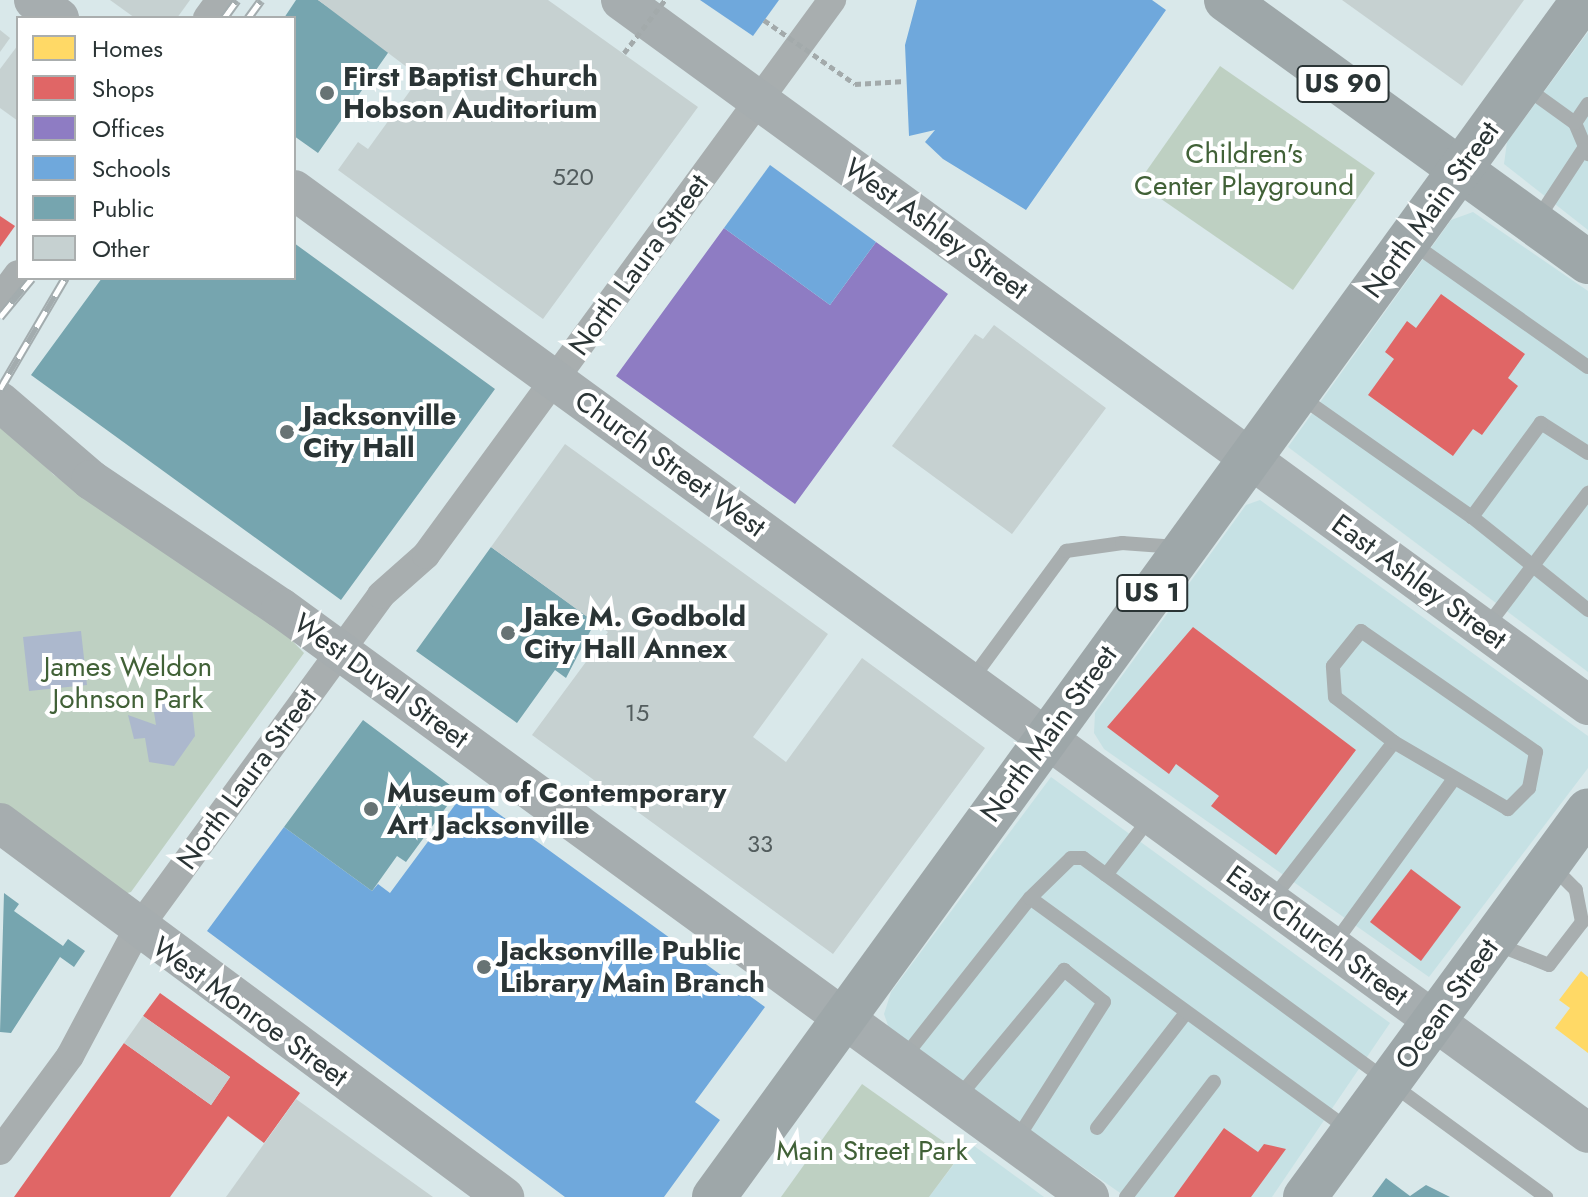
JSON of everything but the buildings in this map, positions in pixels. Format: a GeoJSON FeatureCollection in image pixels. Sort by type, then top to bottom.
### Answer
{"type":"FeatureCollection","features":[{"type":"Feature","properties":{"kind":"main road","name":"US 90"},"geometry":{"type":"LineString","coordinates":[[1226,0],[1588,262]]}},
{"type":"Feature","properties":{"kind":"main road","name":"North Main Street"},"geometry":{"type":"LineString","coordinates":[[714,1197],[1583,0]]}},
{"type":"Feature","properties":{"kind":"main road","name":"Ocean Street"},"geometry":{"type":"LineString","coordinates":[[1305,1197],[1588,811]]}},
{"type":"Feature","properties":{"kind":"street"},"geometry":{"type":"LineString","coordinates":[[34,0],[56,16]]}},
{"type":"Feature","properties":{"kind":"street","name":"West Ashley Street"},"geometry":{"type":"LineString","coordinates":[[621,0],[1251,459]]}},
{"type":"Feature","properties":{"kind":"street","name":"North Laura Street"},"geometry":{"type":"LineString","coordinates":[[0,1151],[70,1056],[137,930],[386,589],[426,555],[832,0]]}},
{"type":"Feature","properties":{"kind":"street","name":"Church Street West"},"geometry":{"type":"LineString","coordinates":[[296,191],[1046,738]]}},
{"type":"Feature","properties":{"kind":"street"},"geometry":{"type":"LineString","coordinates":[[0,298],[16,277]]}},
{"type":"Feature","properties":{"kind":"street","name":"West Duval Street"},"geometry":{"type":"LineString","coordinates":[[0,402],[91,480],[340,651],[1089,1197]]}},
{"type":"Feature","properties":{"kind":"street","name":"East Ashley Street"},"geometry":{"type":"LineString","coordinates":[[1251,459],[1588,705]]}},
{"type":"Feature","properties":{"kind":"street","name":"East Church Street"},"geometry":{"type":"LineString","coordinates":[[1046,738],[1588,1133]]}},
{"type":"Feature","properties":{"kind":"street","name":"West Monroe Street"},"geometry":{"type":"LineString","coordinates":[[0,823],[137,930],[504,1197]]}},
{"type":"Feature","properties":{"kind":"lane"},"geometry":{"type":"LineString","coordinates":[[1521,85],[1575,123],[1586,152],[1535,223]]}},
{"type":"Feature","properties":{"kind":"lane"},"geometry":{"type":"LineString","coordinates":[[1575,123],[1588,104]]}},
{"type":"Feature","properties":{"kind":"lane"},"geometry":{"type":"LineString","coordinates":[[1409,241],[1588,367]]}},
{"type":"Feature","properties":{"kind":"lane"},"geometry":{"type":"LineString","coordinates":[[1297,394],[1536,563],[1588,610]]}},
{"type":"Feature","properties":{"kind":"lane"},"geometry":{"type":"LineString","coordinates":[[1472,517],[1541,423],[1588,453]]}},
{"type":"Feature","properties":{"kind":"lane"},"geometry":{"type":"LineString","coordinates":[[1485,629],[1588,493]]}},
{"type":"Feature","properties":{"kind":"lane"},"geometry":{"type":"LineString","coordinates":[[969,682],[1066,551],[1122,543],[1185,548]]}},
{"type":"Feature","properties":{"kind":"lane"},"geometry":{"type":"LineString","coordinates":[[1361,631],[1536,752],[1529,788],[1508,809],[1394,742],[1335,697],[1333,666],[1361,631]]}},
{"type":"Feature","properties":{"kind":"lane"},"geometry":{"type":"LineString","coordinates":[[1270,902],[1394,742]]}},
{"type":"Feature","properties":{"kind":"lane"},"geometry":{"type":"LineString","coordinates":[[1332,947],[1454,779]]}},
{"type":"Feature","properties":{"kind":"lane"},"geometry":{"type":"LineString","coordinates":[[1106,875],[1152,816]]}},
{"type":"Feature","properties":{"kind":"lane"},"geometry":{"type":"LineString","coordinates":[[902,1061],[1030,898],[1071,858],[1083,858],[1546,1197]]}},
{"type":"Feature","properties":{"kind":"lane"},"geometry":{"type":"LineString","coordinates":[[1493,942],[1549,965],[1582,922],[1576,890],[1549,864]]}},
{"type":"Feature","properties":{"kind":"lane"},"geometry":{"type":"LineString","coordinates":[[1030,898],[1352,1132]]}},
{"type":"Feature","properties":{"kind":"lane"},"geometry":{"type":"LineString","coordinates":[[956,1100],[1064,970],[1104,1002],[1016,1143]]}},
{"type":"Feature","properties":{"kind":"lane"},"geometry":{"type":"LineString","coordinates":[[1097,1128],[1186,1013]]}},
{"type":"Feature","properties":{"kind":"lane"},"geometry":{"type":"LineString","coordinates":[[1126,1197],[1214,1082]]}},
{"type":"Feature","properties":{"kind":"path"},"geometry":{"type":"LineString","coordinates":[[624,53],[665,0]]}},
{"type":"Feature","properties":{"kind":"path"},"geometry":{"type":"LineString","coordinates":[[764,20],[855,84],[905,81]]}},
{"type":"Feature","properties":{"kind":"shaded area"},"geometry":{"type":"Polygon","coordinates":[[[1588,32],[1588,230],[1504,164],[1507,142],[1588,32]]]}},
{"type":"Feature","properties":{"kind":"shaded area"},"geometry":{"type":"Polygon","coordinates":[[[1473,212],[1588,291],[1588,672],[1288,447],[1451,220],[1473,212]]]}},
{"type":"Feature","properties":{"kind":"shaded area"},"geometry":{"type":"Polygon","coordinates":[[[1260,500],[1588,736],[1588,768],[1429,977],[1104,749],[1094,733],[1095,713],[1246,505],[1260,500]]]}},
{"type":"Feature","properties":{"kind":"shaded area"},"geometry":{"type":"Polygon","coordinates":[[[81,631],[87,685],[29,691],[23,637],[81,631]]]}},
{"type":"Feature","properties":{"kind":"shaded area"},"geometry":{"type":"Polygon","coordinates":[[[177,697],[178,708],[192,707],[195,736],[174,766],[149,762],[145,738],[134,739],[128,715],[156,725],[152,700],[177,697]]]}},
{"type":"Feature","properties":{"kind":"shaded area"},"geometry":{"type":"Polygon","coordinates":[[[1051,777],[1390,1023],[1272,1197],[1126,1197],[891,1034],[884,1014],[891,992],[1051,777]]]}},
{"type":"Feature","properties":{"kind":"shaded area"},"geometry":{"type":"Polygon","coordinates":[[[970,1143],[1044,1197],[929,1197],[970,1143]]]}},
{"type":"Feature","properties":{"kind":"green space","name":"Children's Center Playground"},"geometry":{"type":"Polygon","coordinates":[[[1220,66],[1375,173],[1293,290],[1138,183],[1220,66]]]}},
{"type":"Feature","properties":{"kind":"green space","name":"James Weldon Johnson Park"},"geometry":{"type":"Polygon","coordinates":[[[0,422],[54,475],[280,628],[304,653],[131,892],[120,895],[0,803],[0,422]]]}},
{"type":"Feature","properties":{"kind":"green space","name":"Main Street Park"},"geometry":{"type":"Polygon","coordinates":[[[862,1084],[961,1154],[929,1197],[781,1197],[862,1084]]]}},
{"type":"Feature","properties":{"kind":"railway"},"geometry":{"type":"LineString","coordinates":[[225,16],[237,0]]}},
{"type":"Feature","properties":{"kind":"railway"},"geometry":{"type":"LineString","coordinates":[[249,16],[261,0]]}},
{"type":"Feature","properties":{"kind":"railway"},"geometry":{"type":"LineString","coordinates":[[0,317],[30,280]]}},
{"type":"Feature","properties":{"kind":"railway"},"geometry":{"type":"LineString","coordinates":[[0,389],[64,280]]}},
{"type":"Feature","properties":{"kind":"place","name":"First Baptist Church Hobson Auditorium"},"geometry":{"type":"Point","coordinates":[327,93]}},
{"type":"Feature","properties":{"kind":"place","name":"Jacksonville City Hall"},"geometry":{"type":"Point","coordinates":[287,432]}},
{"type":"Feature","properties":{"kind":"place","name":"Jake M. Godbold City Hall Annex"},"geometry":{"type":"Point","coordinates":[508,633]}},
{"type":"Feature","properties":{"kind":"place","name":"Museum of Contemporary Art Jacksonville"},"geometry":{"type":"Point","coordinates":[371,809]}},
{"type":"Feature","properties":{"kind":"place","name":"Jacksonville Public Library Main Branch"},"geometry":{"type":"Point","coordinates":[484,967]}}]}
